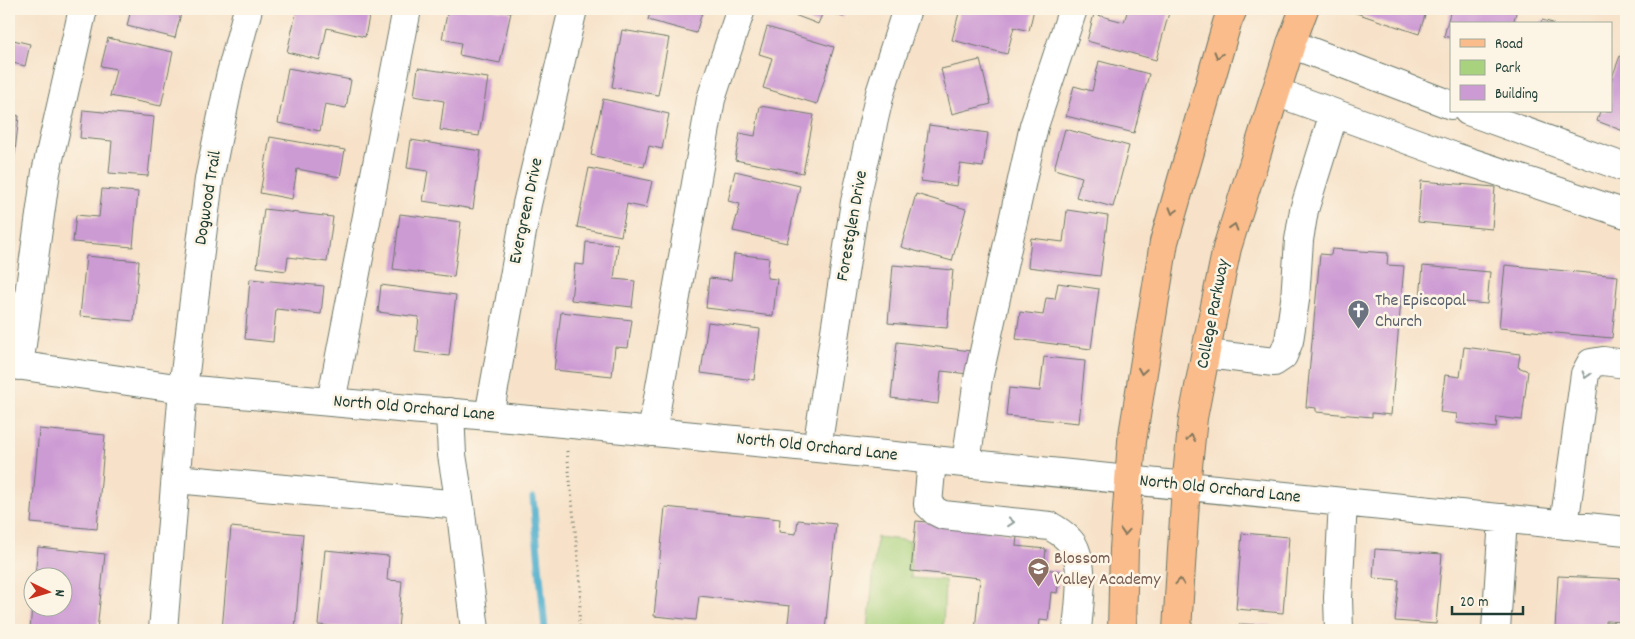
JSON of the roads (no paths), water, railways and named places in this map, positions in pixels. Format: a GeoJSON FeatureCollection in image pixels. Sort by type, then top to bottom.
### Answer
{"type":"FeatureCollection","features":[{"type":"Feature","properties":{"kind":"main road"},"geometry":{"type":"LineString","coordinates":[[1122,630],[1124,549],[1134,423],[1164,242],[1227,23],[1233,9]]}},
{"type":"Feature","properties":{"kind":"main road","name":"College Parkway"},"geometry":{"type":"LineString","coordinates":[[1177,630],[1186,486],[1193,418],[1207,354],[1211,324],[1228,248],[1291,44],[1304,9]]}},
{"type":"Feature","properties":{"kind":"street"},"geometry":{"type":"LineString","coordinates":[[14,365],[46,172],[83,9]]}},
{"type":"Feature","properties":{"kind":"street","name":"Dogwood Trail"},"geometry":{"type":"LineString","coordinates":[[163,630],[183,389],[210,179],[230,77],[248,9]]}},
{"type":"Feature","properties":{"kind":"street"},"geometry":{"type":"LineString","coordinates":[[331,402],[407,9]]}},
{"type":"Feature","properties":{"kind":"street","name":"Evergreen Drive"},"geometry":{"type":"LineString","coordinates":[[488,416],[527,204],[573,9]]}},
{"type":"Feature","properties":{"kind":"street"},"geometry":{"type":"LineString","coordinates":[[652,432],[711,99],[741,9]]}},
{"type":"Feature","properties":{"kind":"street","name":"Forestglen Drive"},"geometry":{"type":"LineString","coordinates":[[818,448],[854,202],[880,93],[907,9]]}},
{"type":"Feature","properties":{"kind":"street"},"geometry":{"type":"LineString","coordinates":[[966,463],[978,379],[1034,126],[1074,9]]}},
{"type":"Feature","properties":{"kind":"street"},"geometry":{"type":"LineString","coordinates":[[1291,44],[1450,105]]}},
{"type":"Feature","properties":{"kind":"street"},"geometry":{"type":"LineString","coordinates":[[1276,92],[1455,157],[1626,214]]}},
{"type":"Feature","properties":{"kind":"street"},"geometry":{"type":"LineString","coordinates":[[1471,112],[1626,168]]}},
{"type":"Feature","properties":{"kind":"street"},"geometry":{"type":"LineString","coordinates":[[1207,354],[1274,362],[1283,356],[1289,341],[1295,300],[1299,240],[1304,210],[1334,113]]}},
{"type":"Feature","properties":{"kind":"street"},"geometry":{"type":"LineString","coordinates":[[1564,525],[1585,374],[1591,364],[1603,361],[1626,364]]}},
{"type":"Feature","properties":{"kind":"street","name":"North Old Orchard Lane"},"geometry":{"type":"LineString","coordinates":[[14,365],[183,389],[450,412],[818,448],[1626,531]]}},
{"type":"Feature","properties":{"kind":"street"},"geometry":{"type":"LineString","coordinates":[[450,412],[452,455],[475,630]]}},
{"type":"Feature","properties":{"kind":"street"},"geometry":{"type":"LineString","coordinates":[[932,460],[928,504],[935,511],[943,515],[1050,526],[1062,534],[1075,548],[1081,576],[1077,630]]}},
{"type":"Feature","properties":{"kind":"street"},"geometry":{"type":"LineString","coordinates":[[176,479],[460,505]]}},
{"type":"Feature","properties":{"kind":"street"},"geometry":{"type":"LineString","coordinates":[[1339,630],[1338,598],[1343,502]]}},
{"type":"Feature","properties":{"kind":"street"},"geometry":{"type":"LineString","coordinates":[[1496,630],[1503,518]]}},
{"type":"Feature","properties":{"kind":"waterway"},"geometry":{"type":"LineString","coordinates":[[533,498],[545,630]]}},
{"type":"Feature","properties":{"kind":"place","name":"The Episcopal Church"},"geometry":{"type":"Point","coordinates":[1359,330]}},
{"type":"Feature","properties":{"kind":"place","name":"Blossom Valley Academy"},"geometry":{"type":"Point","coordinates":[1038,588]}}]}
